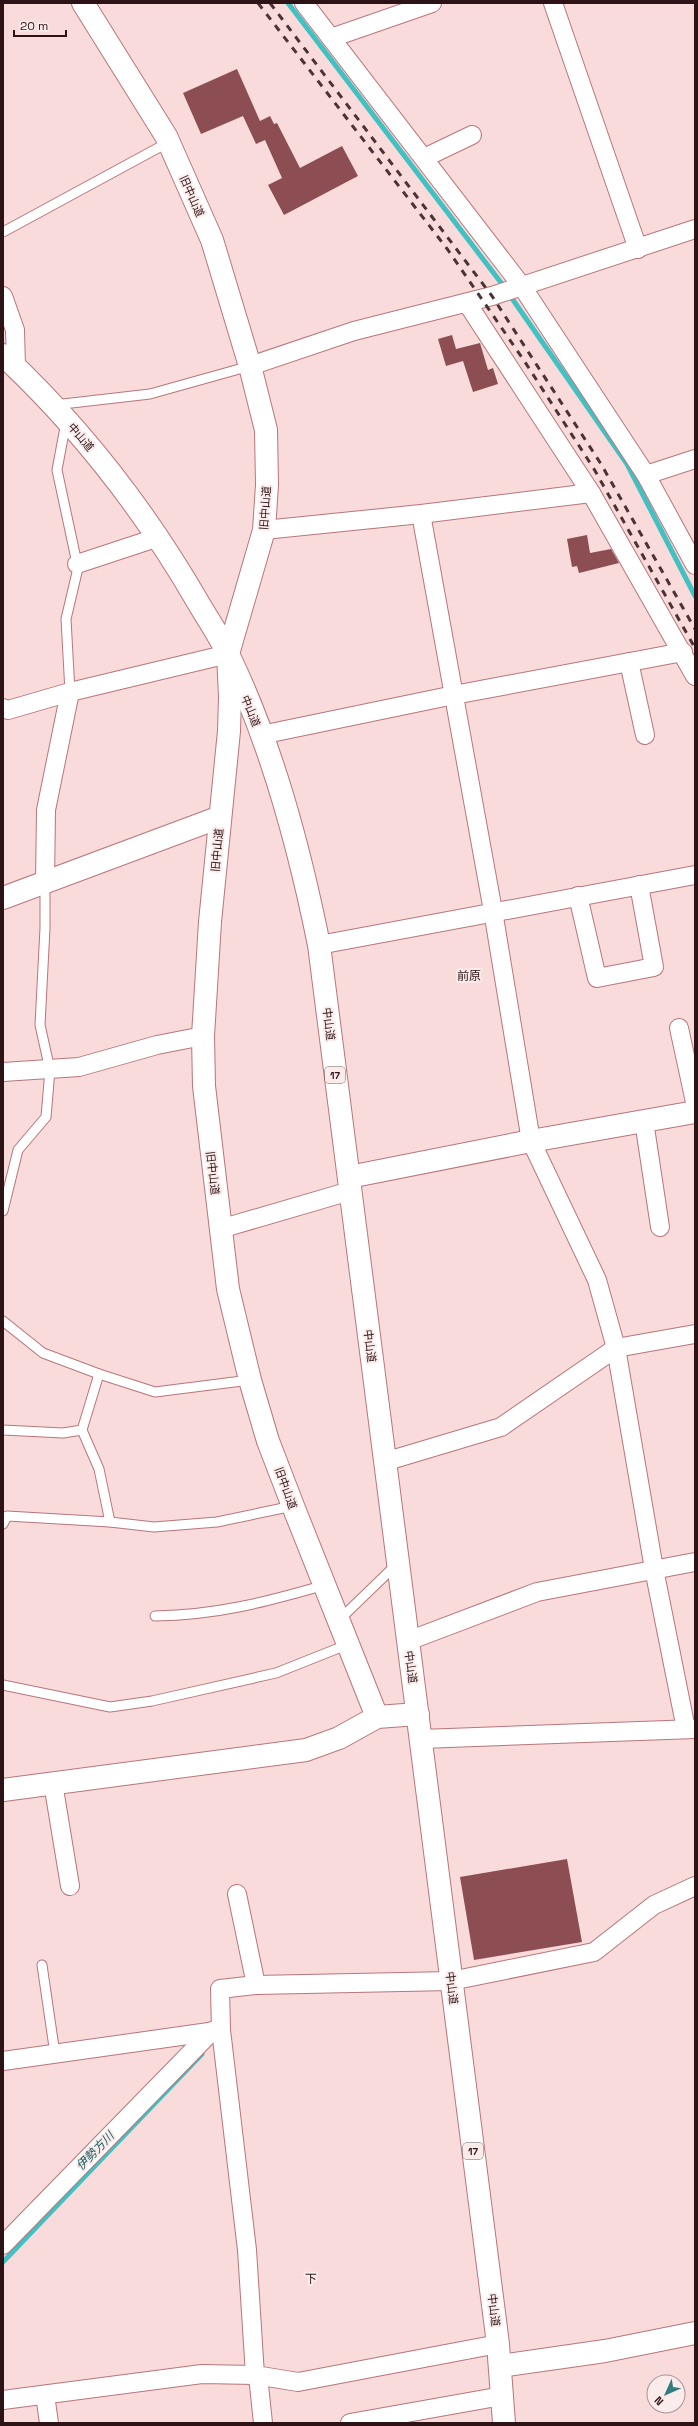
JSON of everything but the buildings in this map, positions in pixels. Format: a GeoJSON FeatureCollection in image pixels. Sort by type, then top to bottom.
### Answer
{"type":"FeatureCollection","features":[{"type":"Feature","properties":{"kind":"main road","name":"旧中山道"},"geometry":{"type":"LineString","coordinates":[[83,3],[168,142],[212,240],[250,366],[266,430],[267,485],[264,530],[228,654],[230,697],[229,731],[210,922],[203,1036],[204,1086],[228,1289],[250,1380],[268,1441],[377,1717]]}},
{"type":"Feature","properties":{"kind":"main road","name":"中山道"},"geometry":{"type":"LineString","coordinates":[[10,361],[60,412],[110,470],[159,537],[228,654],[261,735],[291,823],[307,887],[319,945],[384,1462],[418,1714],[498,2344],[504,2423]]}},
{"type":"Feature","properties":{"kind":"main road"},"geometry":{"type":"LineString","coordinates":[[3,898],[220,817]]}},
{"type":"Feature","properties":{"kind":"main road"},"geometry":{"type":"LineString","coordinates":[[350,1184],[531,1141],[695,1112]]}},
{"type":"Feature","properties":{"kind":"main road"},"geometry":{"type":"LineString","coordinates":[[3,1790],[306,1750],[339,1738],[377,1717],[418,1714]]}},
{"type":"Feature","properties":{"kind":"main road"},"geometry":{"type":"LineString","coordinates":[[500,2366],[605,2351],[695,2333]]}},
{"type":"Feature","properties":{"kind":"street"},"geometry":{"type":"LineString","coordinates":[[304,3],[521,285],[646,475],[695,565]]}},
{"type":"Feature","properties":{"kind":"street"},"geometry":{"type":"LineString","coordinates":[[331,38],[432,3]]}},
{"type":"Feature","properties":{"kind":"street"},"geometry":{"type":"LineString","coordinates":[[553,3],[638,249]]}},
{"type":"Feature","properties":{"kind":"street"},"geometry":{"type":"LineString","coordinates":[[424,158],[472,135]]}},
{"type":"Feature","properties":{"kind":"street"},"geometry":{"type":"LineString","coordinates":[[250,366],[354,331],[466,303],[638,249],[695,229]]}},
{"type":"Feature","properties":{"kind":"street"},"geometry":{"type":"LineString","coordinates":[[3,296],[15,330],[10,361]]}},
{"type":"Feature","properties":{"kind":"street"},"geometry":{"type":"LineString","coordinates":[[466,303],[591,493],[683,652],[695,676]]}},
{"type":"Feature","properties":{"kind":"street"},"geometry":{"type":"LineString","coordinates":[[646,475],[695,459]]}},
{"type":"Feature","properties":{"kind":"street"},"geometry":{"type":"LineString","coordinates":[[264,530],[421,514],[591,493]]}},
{"type":"Feature","properties":{"kind":"street"},"geometry":{"type":"LineString","coordinates":[[421,514],[493,911],[531,1141],[597,1280],[616,1348],[654,1569],[691,1729],[421,1739]]}},
{"type":"Feature","properties":{"kind":"street"},"geometry":{"type":"LineString","coordinates":[[77,564],[159,537]]}},
{"type":"Feature","properties":{"kind":"street"},"geometry":{"type":"LineString","coordinates":[[261,735],[454,695],[683,652]]}},
{"type":"Feature","properties":{"kind":"street"},"geometry":{"type":"LineString","coordinates":[[3,708],[8,710],[70,692],[228,654]]}},
{"type":"Feature","properties":{"kind":"street"},"geometry":{"type":"LineString","coordinates":[[629,662],[645,735]]}},
{"type":"Feature","properties":{"kind":"street"},"geometry":{"type":"LineString","coordinates":[[45,882],[46,810],[70,692]]}},
{"type":"Feature","properties":{"kind":"street"},"geometry":{"type":"LineString","coordinates":[[319,945],[493,911],[695,875]]}},
{"type":"Feature","properties":{"kind":"street"},"geometry":{"type":"LineString","coordinates":[[578,896],[597,978],[654,967],[638,885]]}},
{"type":"Feature","properties":{"kind":"street"},"geometry":{"type":"LineString","coordinates":[[679,1028],[695,1102]]}},
{"type":"Feature","properties":{"kind":"street"},"geometry":{"type":"LineString","coordinates":[[3,1072],[79,1067],[157,1045],[203,1036]]}},
{"type":"Feature","properties":{"kind":"street"},"geometry":{"type":"LineString","coordinates":[[644,1121],[660,1227]]}},
{"type":"Feature","properties":{"kind":"street"},"geometry":{"type":"LineString","coordinates":[[220,1229],[350,1184]]}},
{"type":"Feature","properties":{"kind":"street"},"geometry":{"type":"LineString","coordinates":[[384,1462],[501,1427],[616,1348],[695,1334]]}},
{"type":"Feature","properties":{"kind":"street"},"geometry":{"type":"LineString","coordinates":[[408,1641],[537,1592],[695,1562]]}},
{"type":"Feature","properties":{"kind":"street"},"geometry":{"type":"LineString","coordinates":[[53,1783],[70,1886]]}},
{"type":"Feature","properties":{"kind":"street"},"geometry":{"type":"LineString","coordinates":[[263,2423],[257,2375],[247,2250],[217,2031],[220,1989],[256,1985],[451,1981],[594,1952],[654,1905],[695,1886]]}},
{"type":"Feature","properties":{"kind":"street"},"geometry":{"type":"LineString","coordinates":[[237,1894],[256,1985]]}},
{"type":"Feature","properties":{"kind":"street"},"geometry":{"type":"LineString","coordinates":[[3,2061],[217,2031]]}},
{"type":"Feature","properties":{"kind":"street"},"geometry":{"type":"LineString","coordinates":[[3,2245],[217,2031]]}},
{"type":"Feature","properties":{"kind":"street"},"geometry":{"type":"LineString","coordinates":[[3,2400],[202,2374],[257,2375],[298,2382],[498,2344]]}},
{"type":"Feature","properties":{"kind":"street"},"geometry":{"type":"LineString","coordinates":[[46,2395],[49,2423]]}},
{"type":"Feature","properties":{"kind":"street"},"geometry":{"type":"LineString","coordinates":[[350,2423],[502,2396]]}},
{"type":"Feature","properties":{"kind":"lane"},"geometry":{"type":"LineString","coordinates":[[3,232],[168,142]]}},
{"type":"Feature","properties":{"kind":"lane"},"geometry":{"type":"LineString","coordinates":[[70,692],[66,619],[78,568],[57,470],[60,412],[150,394],[250,366]]}},
{"type":"Feature","properties":{"kind":"lane"},"geometry":{"type":"LineString","coordinates":[[3,1211],[18,1150],[46,1117],[50,1070],[40,1025],[45,928],[45,882]]}},
{"type":"Feature","properties":{"kind":"lane"},"geometry":{"type":"LineString","coordinates":[[3,1321],[43,1353],[99,1374],[155,1392],[250,1380]]}},
{"type":"Feature","properties":{"kind":"lane"},"geometry":{"type":"LineString","coordinates":[[99,1374],[82,1430],[100,1469],[110,1522]]}},
{"type":"Feature","properties":{"kind":"lane"},"geometry":{"type":"LineString","coordinates":[[3,1430],[63,1433],[82,1430]]}},
{"type":"Feature","properties":{"kind":"lane"},"geometry":{"type":"LineString","coordinates":[[3,1524],[7,1516],[154,1526],[217,1522],[293,1506]]}},
{"type":"Feature","properties":{"kind":"lane"},"geometry":{"type":"LineString","coordinates":[[339,1620],[398,1563]]}},
{"type":"Feature","properties":{"kind":"lane"},"geometry":{"type":"LineString","coordinates":[[155,1616],[195,1616],[262,1604],[325,1585]]}},
{"type":"Feature","properties":{"kind":"lane"},"geometry":{"type":"LineString","coordinates":[[3,1685],[110,1707],[152,1701],[276,1673],[349,1644]]}},
{"type":"Feature","properties":{"kind":"lane"},"geometry":{"type":"LineString","coordinates":[[42,1966],[55,2054]]}},
{"type":"Feature","properties":{"kind":"waterway"},"geometry":{"type":"LineString","coordinates":[[288,3],[502,284]]}},
{"type":"Feature","properties":{"kind":"waterway"},"geometry":{"type":"LineString","coordinates":[[511,297],[627,464],[695,596]]}},
{"type":"Feature","properties":{"kind":"waterway","name":"伊勢方川"},"geometry":{"type":"LineString","coordinates":[[3,2262],[202,2054]]}},
{"type":"Feature","properties":{"kind":"railway"},"geometry":{"type":"LineString","coordinates":[[258,3],[448,250],[523,359],[594,469],[695,648]]}},
{"type":"Feature","properties":{"kind":"railway"},"geometry":{"type":"LineString","coordinates":[[270,3],[492,296],[601,464],[695,629]]}},
{"type":"Feature","properties":{"kind":"district","name":"前原"},"geometry":{"type":"Point","coordinates":[469,976]}},
{"type":"Feature","properties":{"kind":"district","name":"下"},"geometry":{"type":"Point","coordinates":[311,2279]}}]}
